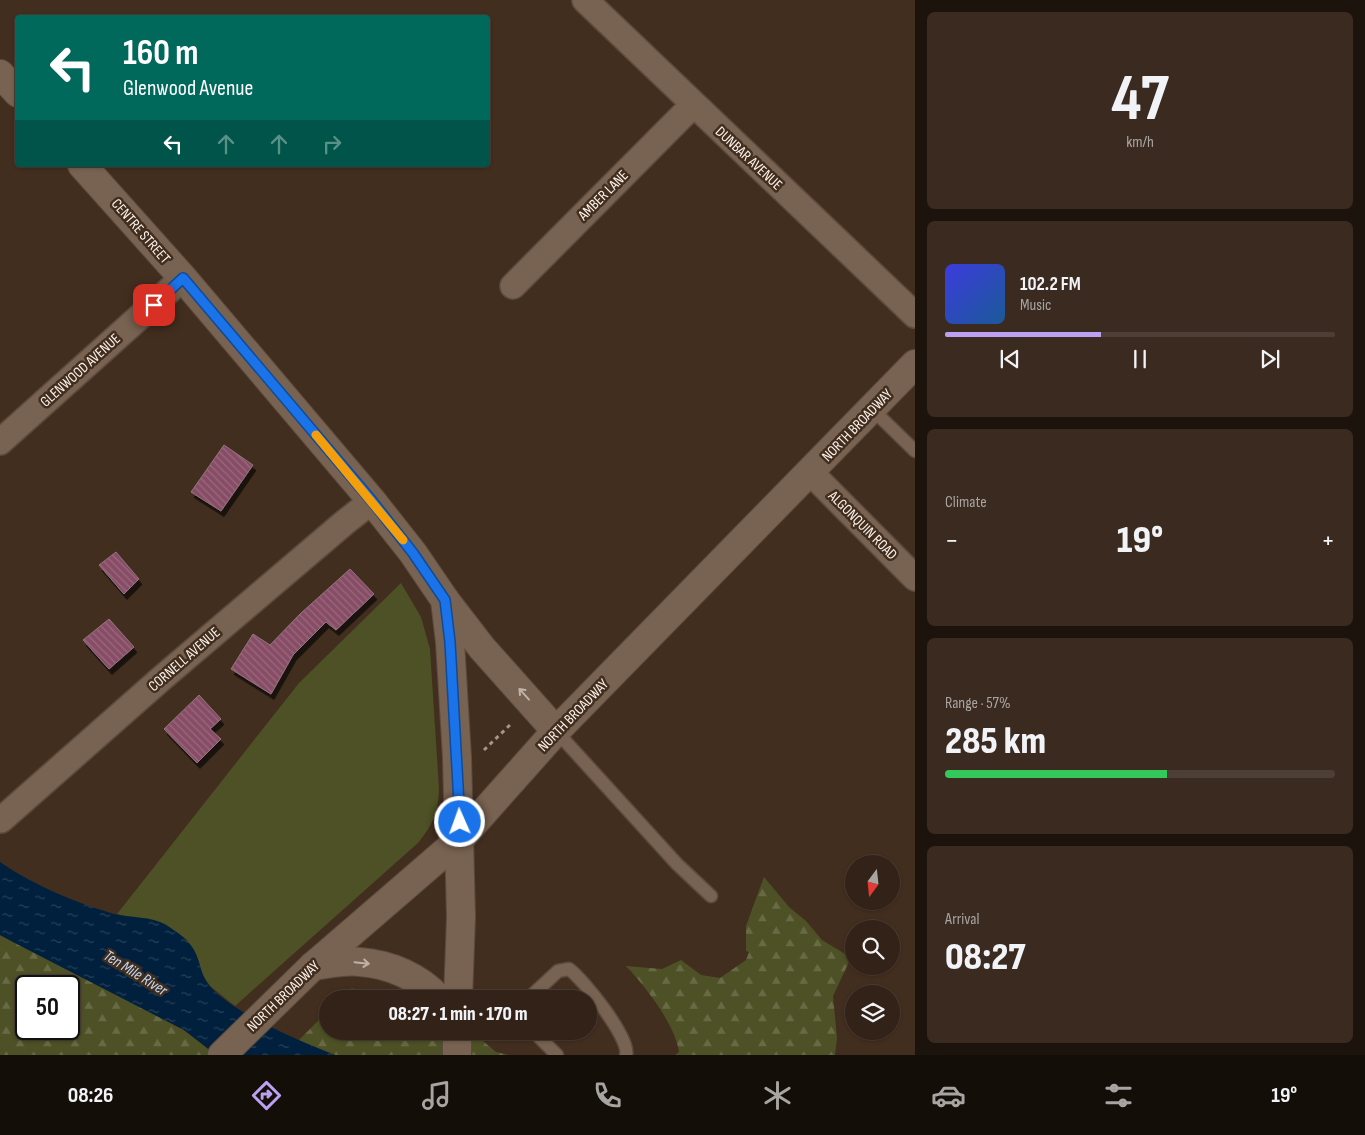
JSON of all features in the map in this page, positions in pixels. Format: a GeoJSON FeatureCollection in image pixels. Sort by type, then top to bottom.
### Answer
{"type":"FeatureCollection","features":[{"type":"Feature","properties":{"kind":"main road"},"geometry":{"type":"LineString","coordinates":[[0,74],[15,90]]}},
{"type":"Feature","properties":{"kind":"main road","name":"CENTRE STREET"},"geometry":{"type":"LineString","coordinates":[[84,167],[183,278],[372,501],[413,553],[445,600],[450,642],[460,839],[458,990]]}},
{"type":"Feature","properties":{"kind":"main road","name":"NORTH BROADWAY"},"geometry":{"type":"LineString","coordinates":[[222,1055],[313,966],[460,839],[556,731],[811,473],[915,364]]}},
{"type":"Feature","properties":{"kind":"main road"},"geometry":{"type":"LineString","coordinates":[[445,600],[482,648],[556,731]]}},
{"type":"Feature","properties":{"kind":"main road"},"geometry":{"type":"LineString","coordinates":[[313,966],[359,962],[394,969],[431,990]]}},
{"type":"Feature","properties":{"kind":"main road"},"geometry":{"type":"LineString","coordinates":[[457,1055],[458,1040]]}},
{"type":"Feature","properties":{"kind":"street","name":"DUNBAR AVENUE"},"geometry":{"type":"LineString","coordinates":[[585,0],[915,315]]}},
{"type":"Feature","properties":{"kind":"street","name":"AMBER LANE"},"geometry":{"type":"LineString","coordinates":[[513,286],[693,105]]}},
{"type":"Feature","properties":{"kind":"street","name":"GLENWOOD AVENUE"},"geometry":{"type":"LineString","coordinates":[[0,442],[183,278]]}},
{"type":"Feature","properties":{"kind":"street","name":"ALGONQUIN ROAD"},"geometry":{"type":"LineString","coordinates":[[811,473],[915,578]]}},
{"type":"Feature","properties":{"kind":"street","name":"CORNELL AVENUE"},"geometry":{"type":"LineString","coordinates":[[1,820],[162,678],[372,501]]}},
{"type":"Feature","properties":{"kind":"lane"},"geometry":{"type":"LineString","coordinates":[[872,409],[915,451]]}},
{"type":"Feature","properties":{"kind":"lane"},"geometry":{"type":"LineString","coordinates":[[556,731],[677,864],[711,896]]}},
{"type":"Feature","properties":{"kind":"lane"},"geometry":{"type":"LineString","coordinates":[[538,990],[558,971],[569,969],[579,977],[588,990]]}},
{"type":"Feature","properties":{"kind":"lane"},"geometry":{"type":"LineString","coordinates":[[597,1002],[623,1038],[627,1050],[626,1055]]}},
{"type":"Feature","properties":{"kind":"lane"},"geometry":{"type":"LineString","coordinates":[[541,1040],[557,1055]]}},
{"type":"Feature","properties":{"kind":"path"},"geometry":{"type":"LineString","coordinates":[[483,752],[513,722]]}},
{"type":"Feature","properties":{"kind":"green space"},"geometry":{"type":"Polygon","coordinates":[[[401,583],[421,617],[430,649],[439,789],[438,805],[434,817],[419,842],[235,1006],[210,986],[200,971],[196,954],[186,939],[165,924],[117,914],[299,683],[401,583]]]}},
{"type":"Feature","properties":{"kind":"green space"},"geometry":{"type":"Polygon","coordinates":[[[764,877],[789,907],[806,921],[822,940],[845,954],[845,970],[833,996],[837,1038],[835,1055],[675,1055],[679,1052],[672,1030],[658,1006],[626,966],[662,969],[681,960],[701,975],[720,978],[746,960],[749,952],[746,951],[746,926],[764,877]]]}},
{"type":"Feature","properties":{"kind":"green space"},"geometry":{"type":"Polygon","coordinates":[[[0,935],[77,975],[15,975],[15,1040],[80,1040],[80,976],[184,1030],[216,1055],[0,1055],[0,935]]]}},
{"type":"Feature","properties":{"kind":"green space"},"geometry":{"type":"Polygon","coordinates":[[[319,1020],[319,1040],[482,1040],[496,1052],[509,1055],[335,1055],[298,1041],[319,1020]]]}},
{"type":"Feature","properties":{"kind":"water","name":"Ten Mile River"},"geometry":{"type":"Polygon","coordinates":[[[0,862],[41,886],[84,904],[114,914],[147,919],[166,925],[191,945],[206,981],[220,996],[268,1026],[335,1055],[216,1055],[184,1030],[0,935],[0,862]]]}},
{"type":"Feature","properties":{"kind":"building"},"geometry":{"type":"Polygon","coordinates":[[[224,445],[253,465],[221,511],[191,492],[224,445]]]}},
{"type":"Feature","properties":{"kind":"building"},"geometry":{"type":"Polygon","coordinates":[[[116,552],[139,579],[124,594],[99,565],[116,552]]]}},
{"type":"Feature","properties":{"kind":"building"},"geometry":{"type":"Polygon","coordinates":[[[350,569],[374,594],[336,630],[326,622],[293,655],[271,694],[231,669],[253,634],[270,645],[300,614],[350,569]]]}},
{"type":"Feature","properties":{"kind":"building"},"geometry":{"type":"Polygon","coordinates":[[[109,619],[134,647],[109,669],[83,640],[109,619]]]}},
{"type":"Feature","properties":{"kind":"building"},"geometry":{"type":"Polygon","coordinates":[[[199,695],[221,719],[210,729],[221,739],[197,763],[164,729],[199,695]]]}},
{"type":"Feature","properties":{"kind":"slow traffic"},"geometry":{"type":"LineString","coordinates":[[316,435],[403,540]]}},
{"type":"Feature","properties":{"kind":"route"},"geometry":{"type":"LineString","coordinates":[[154,305],[183,278],[372,501],[413,553],[445,600],[450,642],[460,822]]}}]}
